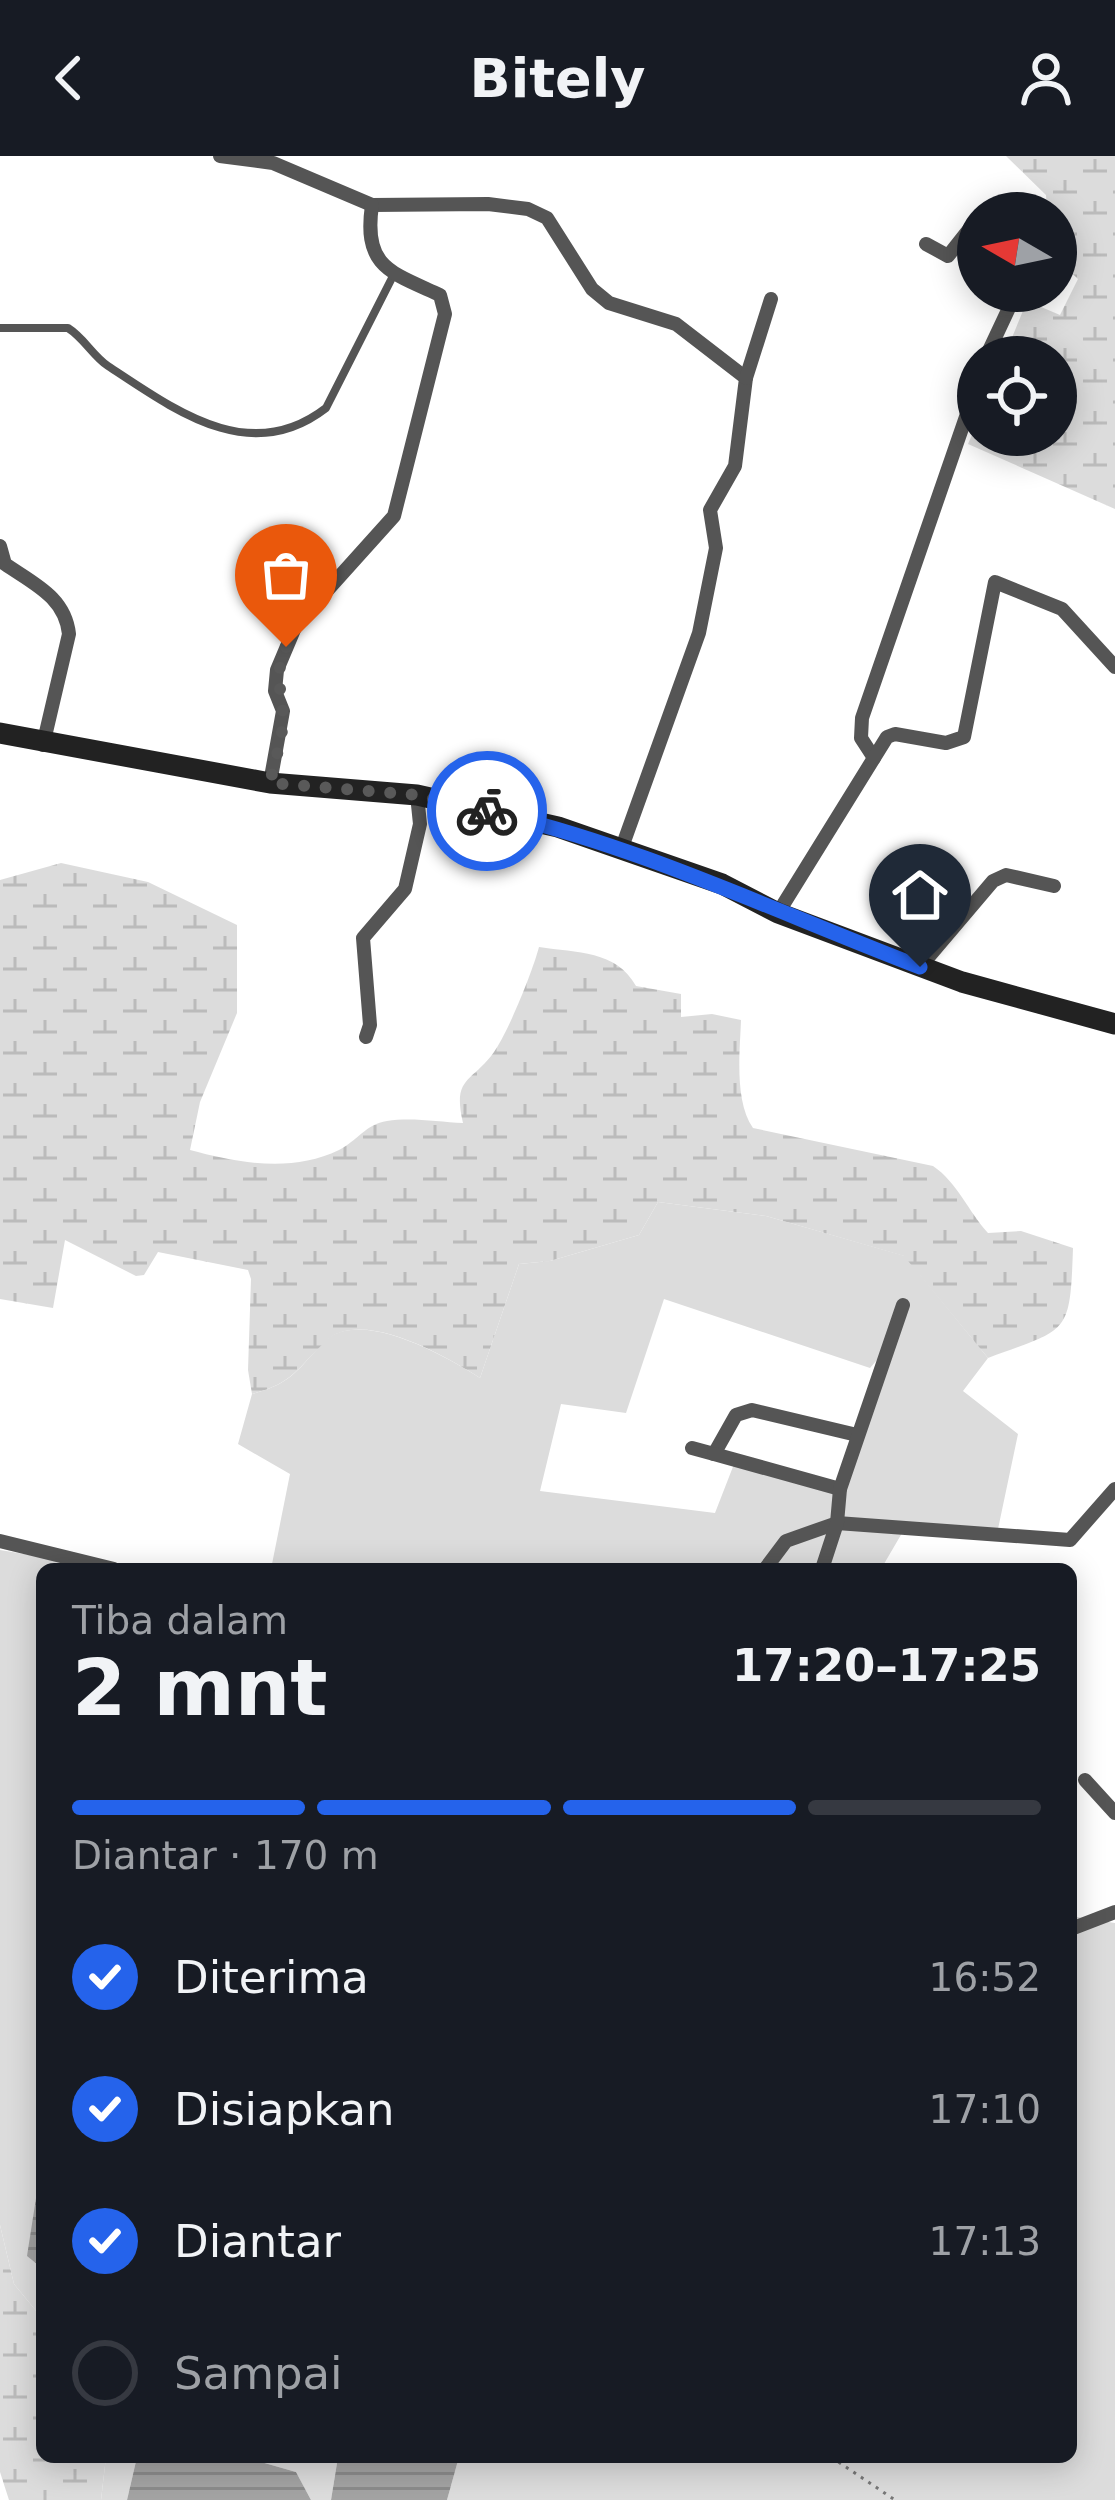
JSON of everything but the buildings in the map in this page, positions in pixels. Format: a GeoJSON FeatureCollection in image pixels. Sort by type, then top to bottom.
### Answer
{"type":"FeatureCollection","features":[{"type":"Feature","properties":{"kind":"street"},"geometry":{"type":"LineString","coordinates":[[220,156],[272,163],[372,205],[488,204],[547,218],[592,289],[608,303],[676,324],[746,378]]}},
{"type":"Feature","properties":{"kind":"street"},"geometry":{"type":"LineString","coordinates":[[270,783],[283,711],[275,691],[277,670],[296,625],[394,516],[431,383],[445,303],[440,295],[394,274],[369,247],[372,205]]}},
{"type":"Feature","properties":{"kind":"street"},"geometry":{"type":"LineString","coordinates":[[926,244],[948,256],[957,246]]}},
{"type":"Feature","properties":{"kind":"street"},"geometry":{"type":"LineString","coordinates":[[621,850],[699,633],[716,548],[710,510],[735,466],[746,378],[771,299]]}},
{"type":"Feature","properties":{"kind":"street"},"geometry":{"type":"LineString","coordinates":[[874,758],[861,738],[862,718],[957,443]]}},
{"type":"Feature","properties":{"kind":"street"},"geometry":{"type":"LineString","coordinates":[[0,546],[5,564],[58,601],[67,616],[69,634],[43,745]]}},
{"type":"Feature","properties":{"kind":"street"},"geometry":{"type":"LineString","coordinates":[[778,913],[874,758],[895,734],[946,742],[964,736],[994,582],[1062,609],[1115,667]]}},
{"type":"Feature","properties":{"kind":"street"},"geometry":{"type":"LineString","coordinates":[[0,733],[43,745],[270,783],[417,795],[558,827],[722,884],[778,913],[920,967],[1115,1024]]}},
{"type":"Feature","properties":{"kind":"street"},"geometry":{"type":"LineString","coordinates":[[366,1037],[370,1025],[363,938],[405,889],[420,824],[417,795]]}},
{"type":"Feature","properties":{"kind":"street"},"geometry":{"type":"LineString","coordinates":[[920,967],[993,881],[1006,875],[1054,886]]}},
{"type":"Feature","properties":{"kind":"street"},"geometry":{"type":"LineString","coordinates":[[824,1563],[856,1435],[903,1305]]}},
{"type":"Feature","properties":{"kind":"street"},"geometry":{"type":"LineString","coordinates":[[714,1454],[736,1415],[752,1410],[856,1435]]}},
{"type":"Feature","properties":{"kind":"street"},"geometry":{"type":"LineString","coordinates":[[692,1448],[840,1489]]}},
{"type":"Feature","properties":{"kind":"street"},"geometry":{"type":"LineString","coordinates":[[770,1563],[786,1541],[837,1522],[1070,1540],[1115,1489]]}},
{"type":"Feature","properties":{"kind":"street"},"geometry":{"type":"LineString","coordinates":[[0,1540],[90,1563]]}},
{"type":"Feature","properties":{"kind":"street"},"geometry":{"type":"LineString","coordinates":[[1084,1780],[1115,1813]]}},
{"type":"Feature","properties":{"kind":"street"},"geometry":{"type":"LineString","coordinates":[[1077,1927],[1115,1912]]}},
{"type":"Feature","properties":{"kind":"lane"},"geometry":{"type":"LineString","coordinates":[[0,328],[68,328],[108,366],[186,418],[218,430],[271,434],[308,423],[326,408],[394,274]]}},
{"type":"Feature","properties":{"kind":"path"},"geometry":{"type":"LineString","coordinates":[[840,2463],[896,2500]]}},
{"type":"Feature","properties":{"kind":"green space"},"geometry":{"type":"Polygon","coordinates":[[[1006,156],[1115,156],[1115,509],[995,456],[1077,456],[1077,336],[1013,336],[1022,312],[1077,312],[1077,192],[1043,192],[1006,156]]]}},
{"type":"Feature","properties":{"kind":"green space"},"geometry":{"type":"Polygon","coordinates":[[[61,863],[148,882],[237,925],[237,1013],[200,1102],[190,1150],[246,1162],[284,1164],[339,1150],[387,1121],[463,1123],[462,1088],[500,1042],[539,947],[581,952],[607,959],[636,986],[681,994],[681,1017],[712,1014],[741,1020],[741,1090],[753,1128],[933,1166],[988,1233],[1021,1231],[1073,1248],[1066,1314],[1050,1333],[988,1358],[904,1256],[766,1216],[658,1202],[639,1235],[550,1261],[519,1264],[480,1378],[404,1339],[360,1329],[326,1341],[286,1380],[252,1394],[248,1270],[158,1252],[144,1275],[136,1276],[65,1240],[53,1308],[0,1299],[0,880],[61,863]]]}},
{"type":"Feature","properties":{"kind":"green space"},"geometry":{"type":"Polygon","coordinates":[[[658,1202],[766,1216],[905,1256],[988,1358],[963,1391],[1018,1434],[998,1529],[905,1528],[885,1563],[272,1563],[290,1474],[238,1444],[252,1394],[286,1380],[325,1341],[359,1329],[404,1339],[480,1378],[519,1264],[550,1261],[639,1235],[658,1202]],[[664,1299],[626,1413],[561,1404],[540,1491],[715,1513],[736,1459],[834,1492],[883,1353],[870,1368],[664,1299]]]}},
{"type":"Feature","properties":{"kind":"green space"},"geometry":{"type":"Polygon","coordinates":[[[0,1550],[78,1563],[36,1563],[36,2311],[14,2284],[0,2225],[0,1550]]]}},
{"type":"Feature","properties":{"kind":"green space"},"geometry":{"type":"Polygon","coordinates":[[[1077,1917],[1115,1923],[1115,2500],[447,2500],[457,2463],[1077,2463],[1077,1917]]]}},
{"type":"Feature","properties":{"kind":"green space"},"geometry":{"type":"Polygon","coordinates":[[[0,2225],[14,2284],[36,2311],[36,2463],[105,2463],[101,2500],[9,2500],[0,2472],[0,2225]]]}},
{"type":"Feature","properties":{"kind":"green space"},"geometry":{"type":"Polygon","coordinates":[[[105,2463],[136,2463],[127,2500],[101,2500],[105,2463]]]}},
{"type":"Feature","properties":{"kind":"green space"},"geometry":{"type":"Polygon","coordinates":[[[264,2463],[337,2463],[331,2500],[311,2500],[296,2472],[264,2463]]]}},
{"type":"Feature","properties":{"kind":"shaded area"},"geometry":{"type":"Polygon","coordinates":[[[36,2198],[36,2263],[27,2256],[36,2198]]]}},
{"type":"Feature","properties":{"kind":"shaded area"},"geometry":{"type":"Polygon","coordinates":[[[136,2463],[264,2463],[296,2472],[311,2500],[127,2500],[136,2463]]]}},
{"type":"Feature","properties":{"kind":"shaded area"},"geometry":{"type":"Polygon","coordinates":[[[337,2463],[457,2463],[447,2500],[331,2500],[337,2463]]]}},
{"type":"Feature","properties":{"kind":"way so far"},"geometry":{"type":"LineString","coordinates":[[286,647],[277,670],[275,691],[283,711],[270,783],[417,795],[487,811]]}},
{"type":"Feature","properties":{"kind":"route"},"geometry":{"type":"LineString","coordinates":[[487,811],[558,827],[722,884],[778,913],[920,967]]}}]}
